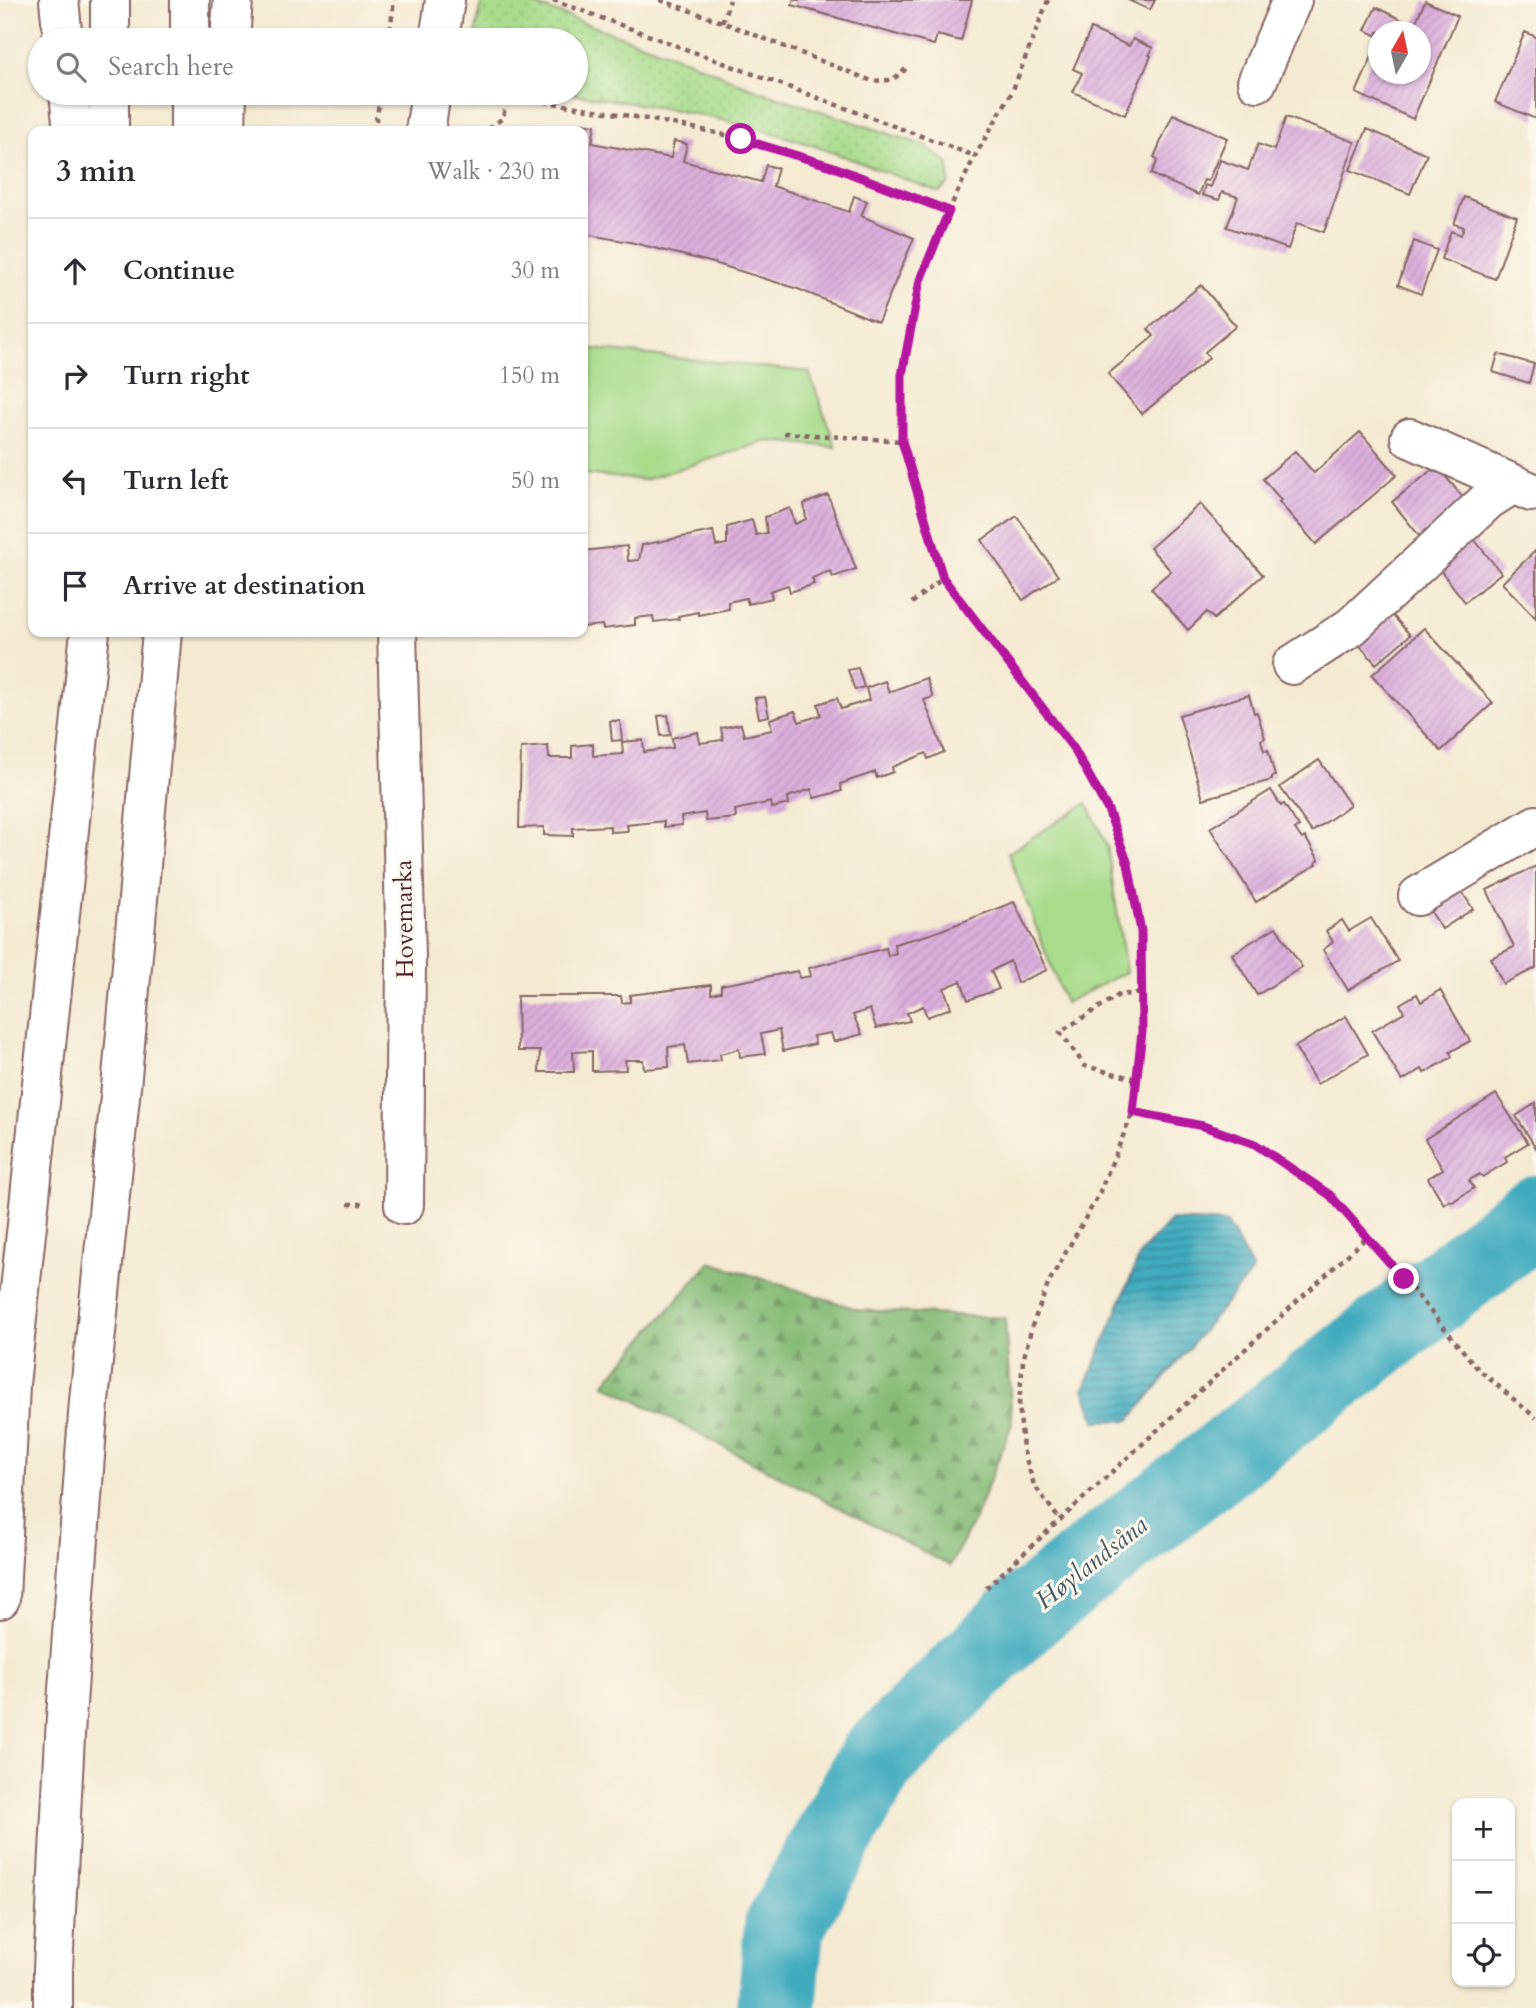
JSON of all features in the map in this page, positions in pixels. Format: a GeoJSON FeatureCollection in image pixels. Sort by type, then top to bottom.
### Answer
{"type":"FeatureCollection","features":[{"type":"Feature","properties":{"kind":"main road"},"geometry":{"type":"LineString","coordinates":[[59,0],[62,28]]}},
{"type":"Feature","properties":{"kind":"main road"},"geometry":{"type":"LineString","coordinates":[[110,0],[110,28]]}},
{"type":"Feature","properties":{"kind":"main road"},"geometry":{"type":"LineString","coordinates":[[190,0],[190,28]]}},
{"type":"Feature","properties":{"kind":"main road"},"geometry":{"type":"LineString","coordinates":[[231,28],[233,0]]}},
{"type":"Feature","properties":{"kind":"main road"},"geometry":{"type":"LineString","coordinates":[[441,28],[445,0]]}},
{"type":"Feature","properties":{"kind":"main road"},"geometry":{"type":"LineString","coordinates":[[1256,82],[1292,0]]}},
{"type":"Feature","properties":{"kind":"main road"},"geometry":{"type":"LineString","coordinates":[[70,105],[72,126]]}},
{"type":"Feature","properties":{"kind":"main road"},"geometry":{"type":"LineString","coordinates":[[109,105],[109,126]]}},
{"type":"Feature","properties":{"kind":"main road"},"geometry":{"type":"LineString","coordinates":[[190,105],[190,126]]}},
{"type":"Feature","properties":{"kind":"main road"},"geometry":{"type":"LineString","coordinates":[[226,126],[227,105]]}},
{"type":"Feature","properties":{"kind":"main road"},"geometry":{"type":"LineString","coordinates":[[426,126],[429,105]]}},
{"type":"Feature","properties":{"kind":"main road"},"geometry":{"type":"LineString","coordinates":[[1410,438],[1525,489]]}},
{"type":"Feature","properties":{"kind":"main road"},"geometry":{"type":"LineString","coordinates":[[1292,665],[1351,627],[1489,500],[1525,489]]}},
{"type":"Feature","properties":{"kind":"main road"},"geometry":{"type":"LineString","coordinates":[[0,1599],[10,1384],[89,637]]}},
{"type":"Feature","properties":{"kind":"main road"},"geometry":{"type":"LineString","coordinates":[[53,2008],[65,1717],[89,1401],[162,637]]}},
{"type":"Feature","properties":{"kind":"main road","name":"Hovemarka"},"geometry":{"type":"LineString","coordinates":[[397,637],[406,957],[404,1205]]}},
{"type":"Feature","properties":{"kind":"main road"},"geometry":{"type":"LineString","coordinates":[[1418,896],[1536,825]]}},
{"type":"Feature","properties":{"kind":"path"},"geometry":{"type":"LineString","coordinates":[[390,28],[394,0]]}},
{"type":"Feature","properties":{"kind":"path"},"geometry":{"type":"LineString","coordinates":[[553,0],[975,156]]}},
{"type":"Feature","properties":{"kind":"path"},"geometry":{"type":"LineString","coordinates":[[660,0],[872,81],[892,80],[906,69]]}},
{"type":"Feature","properties":{"kind":"path"},"geometry":{"type":"LineString","coordinates":[[722,22],[730,0]]}},
{"type":"Feature","properties":{"kind":"path"},"geometry":{"type":"LineString","coordinates":[[1048,0],[1012,92],[975,156],[920,280],[902,375],[902,441],[943,578],[1074,749],[1108,810],[1128,864],[1141,931],[1142,1032],[1133,1112],[1098,1196],[1049,1282],[1032,1326],[1023,1361],[1019,1403],[1023,1450],[1034,1485],[1060,1520]]}},
{"type":"Feature","properties":{"kind":"path"},"geometry":{"type":"LineString","coordinates":[[375,126],[379,105]]}},
{"type":"Feature","properties":{"kind":"path"},"geometry":{"type":"LineString","coordinates":[[492,126],[503,118],[505,105]]}},
{"type":"Feature","properties":{"kind":"path"},"geometry":{"type":"LineString","coordinates":[[571,105],[741,139],[831,166],[949,211]]}},
{"type":"Feature","properties":{"kind":"path"},"geometry":{"type":"LineString","coordinates":[[784,433],[902,441]]}},
{"type":"Feature","properties":{"kind":"path"},"geometry":{"type":"LineString","coordinates":[[912,603],[943,578]]}},
{"type":"Feature","properties":{"kind":"path"},"geometry":{"type":"LineString","coordinates":[[1136,1079],[1085,1066],[1060,1032],[1119,995],[1142,993]]}},
{"type":"Feature","properties":{"kind":"path"},"geometry":{"type":"LineString","coordinates":[[1133,1112],[1203,1126],[1255,1144],[1330,1195],[1478,1369],[1536,1418]]}},
{"type":"Feature","properties":{"kind":"path"},"geometry":{"type":"LineString","coordinates":[[986,1588],[1366,1238]]}},
{"type":"Feature","properties":{"kind":"green space"},"geometry":{"type":"Polygon","coordinates":[[[482,0],[521,0],[687,60],[751,88],[926,146],[949,164],[949,184],[939,192],[785,136],[689,113],[588,96],[588,28],[476,28],[482,0]]]}},
{"type":"Feature","properties":{"kind":"green space"},"geometry":{"type":"Polygon","coordinates":[[[588,349],[809,372],[836,447],[768,441],[644,480],[588,474],[588,349]]]}},
{"type":"Feature","properties":{"kind":"green space"},"geometry":{"type":"Polygon","coordinates":[[[1087,803],[1107,845],[1126,972],[1065,1003],[1008,853],[1087,803]]]}},
{"type":"Feature","properties":{"kind":"green space"},"geometry":{"type":"Polygon","coordinates":[[[710,1262],[860,1310],[1005,1318],[1012,1424],[974,1520],[950,1566],[604,1384],[710,1262]]]}},
{"type":"Feature","properties":{"kind":"water"},"geometry":{"type":"Polygon","coordinates":[[[1171,1220],[1227,1223],[1253,1270],[1130,1420],[1096,1421],[1084,1390],[1141,1252],[1171,1220]]]}},
{"type":"Feature","properties":{"kind":"building"},"geometry":{"type":"Polygon","coordinates":[[[794,0],[972,0],[961,41],[937,35],[934,45],[792,5],[794,0]]]}},
{"type":"Feature","properties":{"kind":"building"},"geometry":{"type":"Polygon","coordinates":[[[1128,0],[1155,0],[1150,10],[1128,0]]]}},
{"type":"Feature","properties":{"kind":"building"},"geometry":{"type":"Polygon","coordinates":[[[1425,1],[1458,16],[1431,78],[1431,21],[1416,21],[1425,1]]]}},
{"type":"Feature","properties":{"kind":"building"},"geometry":{"type":"Polygon","coordinates":[[[1376,7],[1404,21],[1369,21],[1376,7]]]}},
{"type":"Feature","properties":{"kind":"building"},"geometry":{"type":"Polygon","coordinates":[[[1091,29],[1129,46],[1133,39],[1153,48],[1125,115],[1073,92],[1082,73],[1073,69],[1091,29]]]}},
{"type":"Feature","properties":{"kind":"building"},"geometry":{"type":"Polygon","coordinates":[[[1525,32],[1536,37],[1536,119],[1495,102],[1525,32]]]}},
{"type":"Feature","properties":{"kind":"building"},"geometry":{"type":"Polygon","coordinates":[[[1368,66],[1368,84],[1428,84],[1413,119],[1356,93],[1368,66]]]}},
{"type":"Feature","properties":{"kind":"building"},"geometry":{"type":"Polygon","coordinates":[[[1173,114],[1227,138],[1208,181],[1204,180],[1198,195],[1151,174],[1158,160],[1154,157],[1173,114]]]}},
{"type":"Feature","properties":{"kind":"building"},"geometry":{"type":"Polygon","coordinates":[[[1286,117],[1355,142],[1324,232],[1297,223],[1288,249],[1227,227],[1238,197],[1222,192],[1219,200],[1202,195],[1205,185],[1210,187],[1220,160],[1248,170],[1258,144],[1274,150],[1286,117]]]}},
{"type":"Feature","properties":{"kind":"building"},"geometry":{"type":"Polygon","coordinates":[[[581,123],[595,125],[592,143],[671,158],[674,141],[687,144],[683,161],[761,182],[766,165],[778,168],[773,186],[849,212],[854,196],[867,201],[861,216],[914,238],[878,322],[798,289],[714,263],[630,242],[588,235],[588,126],[581,126],[581,123]]]}},
{"type":"Feature","properties":{"kind":"building"},"geometry":{"type":"Polygon","coordinates":[[[1367,129],[1427,154],[1410,194],[1350,170],[1367,129]]]}},
{"type":"Feature","properties":{"kind":"building"},"geometry":{"type":"Polygon","coordinates":[[[1464,197],[1517,217],[1495,279],[1441,259],[1451,231],[1461,235],[1464,227],[1454,224],[1464,197]]]}},
{"type":"Feature","properties":{"kind":"building"},"geometry":{"type":"Polygon","coordinates":[[[1414,241],[1437,250],[1421,294],[1398,285],[1414,241]]]}},
{"type":"Feature","properties":{"kind":"building"},"geometry":{"type":"Polygon","coordinates":[[[1201,285],[1236,326],[1205,352],[1209,358],[1142,414],[1108,374],[1154,336],[1148,329],[1201,285]]]}},
{"type":"Feature","properties":{"kind":"building"},"geometry":{"type":"Polygon","coordinates":[[[1498,354],[1534,364],[1529,383],[1493,372],[1498,354]]]}},
{"type":"Feature","properties":{"kind":"building"},"geometry":{"type":"Polygon","coordinates":[[[1360,432],[1397,475],[1316,544],[1279,502],[1281,500],[1263,479],[1295,451],[1314,473],[1360,432]]]}},
{"type":"Feature","properties":{"kind":"building"},"geometry":{"type":"Polygon","coordinates":[[[1437,466],[1466,501],[1421,538],[1392,502],[1437,466]]]}},
{"type":"Feature","properties":{"kind":"building"},"geometry":{"type":"Polygon","coordinates":[[[828,495],[856,569],[833,577],[830,571],[812,578],[814,584],[790,592],[788,585],[770,591],[772,598],[748,604],[746,598],[728,602],[729,609],[698,615],[698,612],[678,616],[679,619],[654,622],[653,616],[635,618],[635,625],[603,629],[602,625],[588,626],[588,550],[627,546],[628,561],[639,560],[642,545],[713,531],[716,546],[727,544],[727,527],[752,520],[756,535],[767,533],[765,517],[790,508],[795,524],[806,519],[804,504],[828,495]]]}},
{"type":"Feature","properties":{"kind":"building"},"geometry":{"type":"Polygon","coordinates":[[[1200,504],[1263,575],[1214,619],[1207,612],[1188,630],[1151,588],[1171,571],[1150,548],[1200,504]]]}},
{"type":"Feature","properties":{"kind":"building"},"geometry":{"type":"Polygon","coordinates":[[[1017,516],[1058,576],[1023,600],[982,540],[1017,516]]]}},
{"type":"Feature","properties":{"kind":"building"},"geometry":{"type":"Polygon","coordinates":[[[1474,539],[1501,573],[1465,602],[1438,567],[1474,539]]]}},
{"type":"Feature","properties":{"kind":"building"},"geometry":{"type":"Polygon","coordinates":[[[1536,550],[1536,618],[1502,583],[1536,550]]]}},
{"type":"Feature","properties":{"kind":"building"},"geometry":{"type":"Polygon","coordinates":[[[1388,610],[1410,635],[1376,664],[1355,640],[1388,610]]]}},
{"type":"Feature","properties":{"kind":"building"},"geometry":{"type":"Polygon","coordinates":[[[1424,628],[1493,703],[1441,751],[1372,675],[1424,628]]]}},
{"type":"Feature","properties":{"kind":"building"},"geometry":{"type":"Polygon","coordinates":[[[858,668],[864,687],[855,690],[848,670],[858,668]]]}},
{"type":"Feature","properties":{"kind":"building"},"geometry":{"type":"Polygon","coordinates":[[[926,678],[933,697],[924,700],[944,752],[928,759],[926,753],[892,767],[893,772],[877,778],[875,772],[840,784],[842,791],[814,798],[811,789],[788,797],[789,804],[772,808],[771,802],[735,810],[736,818],[706,821],[705,813],[681,817],[682,825],[664,827],[664,821],[627,825],[628,831],[610,832],[610,826],[573,828],[573,836],[544,835],[544,827],[519,828],[521,748],[548,746],[549,758],[572,758],[572,746],[593,744],[593,756],[623,754],[622,742],[643,740],[644,752],[673,748],[672,738],[698,732],[700,743],[723,740],[721,728],[741,724],[744,736],[772,730],[770,719],[795,711],[799,722],[821,715],[818,704],[837,698],[841,709],[869,700],[866,688],[885,681],[889,692],[926,678]]]}},
{"type":"Feature","properties":{"kind":"building"},"geometry":{"type":"Polygon","coordinates":[[[1249,695],[1265,738],[1261,740],[1264,751],[1268,750],[1275,776],[1272,780],[1203,799],[1179,715],[1249,695]]]}},
{"type":"Feature","properties":{"kind":"building"},"geometry":{"type":"Polygon","coordinates":[[[765,697],[769,716],[759,718],[755,698],[765,697]]]}},
{"type":"Feature","properties":{"kind":"building"},"geometry":{"type":"Polygon","coordinates":[[[668,715],[671,735],[661,736],[658,716],[668,715]]]}},
{"type":"Feature","properties":{"kind":"building"},"geometry":{"type":"Polygon","coordinates":[[[610,721],[620,721],[622,740],[612,741],[610,721]]]}},
{"type":"Feature","properties":{"kind":"building"},"geometry":{"type":"Polygon","coordinates":[[[1319,760],[1350,805],[1312,832],[1280,787],[1319,760]]]}},
{"type":"Feature","properties":{"kind":"building"},"geometry":{"type":"Polygon","coordinates":[[[1271,790],[1281,806],[1284,804],[1299,827],[1295,829],[1302,839],[1305,837],[1319,860],[1317,864],[1256,902],[1210,828],[1271,790]]]}},
{"type":"Feature","properties":{"kind":"building"},"geometry":{"type":"Polygon","coordinates":[[[1536,866],[1536,968],[1503,984],[1491,958],[1514,947],[1487,890],[1536,866]]]}},
{"type":"Feature","properties":{"kind":"building"},"geometry":{"type":"Polygon","coordinates":[[[1459,887],[1473,909],[1442,929],[1428,907],[1459,887]]]}},
{"type":"Feature","properties":{"kind":"building"},"geometry":{"type":"Polygon","coordinates":[[[1014,902],[1047,970],[1017,983],[1010,961],[991,971],[999,989],[968,1000],[961,981],[944,988],[951,1008],[927,1017],[923,1006],[907,1013],[910,1021],[876,1028],[870,1009],[853,1015],[862,1034],[834,1042],[831,1033],[813,1036],[815,1044],[783,1051],[779,1030],[761,1034],[765,1054],[740,1057],[739,1049],[720,1054],[721,1060],[688,1064],[685,1045],[668,1047],[669,1067],[644,1069],[643,1060],[625,1060],[626,1070],[592,1071],[592,1051],[573,1052],[574,1072],[539,1072],[540,1051],[518,1051],[517,996],[621,996],[622,1003],[630,1002],[630,995],[711,985],[711,994],[721,992],[721,985],[798,971],[800,978],[811,976],[809,968],[886,948],[888,956],[896,953],[894,944],[931,934],[1014,902]]]}},
{"type":"Feature","properties":{"kind":"building"},"geometry":{"type":"Polygon","coordinates":[[[1371,918],[1398,961],[1348,990],[1323,950],[1333,942],[1326,931],[1342,920],[1349,931],[1371,918]]]}},
{"type":"Feature","properties":{"kind":"building"},"geometry":{"type":"Polygon","coordinates":[[[1276,927],[1302,967],[1257,995],[1232,954],[1276,927]]]}},
{"type":"Feature","properties":{"kind":"building"},"geometry":{"type":"Polygon","coordinates":[[[1440,990],[1470,1041],[1450,1052],[1452,1057],[1424,1073],[1422,1069],[1402,1081],[1372,1031],[1404,1012],[1400,1004],[1417,994],[1421,1002],[1440,990]]]}},
{"type":"Feature","properties":{"kind":"building"},"geometry":{"type":"Polygon","coordinates":[[[1346,1016],[1368,1054],[1317,1084],[1295,1047],[1346,1016]]]}},
{"type":"Feature","properties":{"kind":"building"},"geometry":{"type":"Polygon","coordinates":[[[1496,1094],[1528,1143],[1505,1157],[1507,1162],[1482,1177],[1480,1174],[1469,1180],[1474,1188],[1444,1204],[1428,1178],[1443,1169],[1425,1139],[1496,1094]]]}},
{"type":"Feature","properties":{"kind":"building"},"geometry":{"type":"Polygon","coordinates":[[[1536,1103],[1536,1148],[1516,1116],[1536,1103]]]}},
{"type":"Feature","properties":{"kind":"waterway","name":"Høylandsåna"},"geometry":{"type":"LineString","coordinates":[[777,2008],[784,1927],[877,1760],[1024,1615],[1536,1215]]}},
{"type":"Feature","properties":{"kind":"route"},"geometry":{"type":"LineString","coordinates":[[741,139],[831,166],[949,211],[920,280],[902,375],[902,441],[943,578],[1074,749],[1108,810],[1128,864],[1141,931],[1142,1032],[1133,1112],[1203,1126],[1255,1144],[1330,1195],[1404,1279]]}}]}
